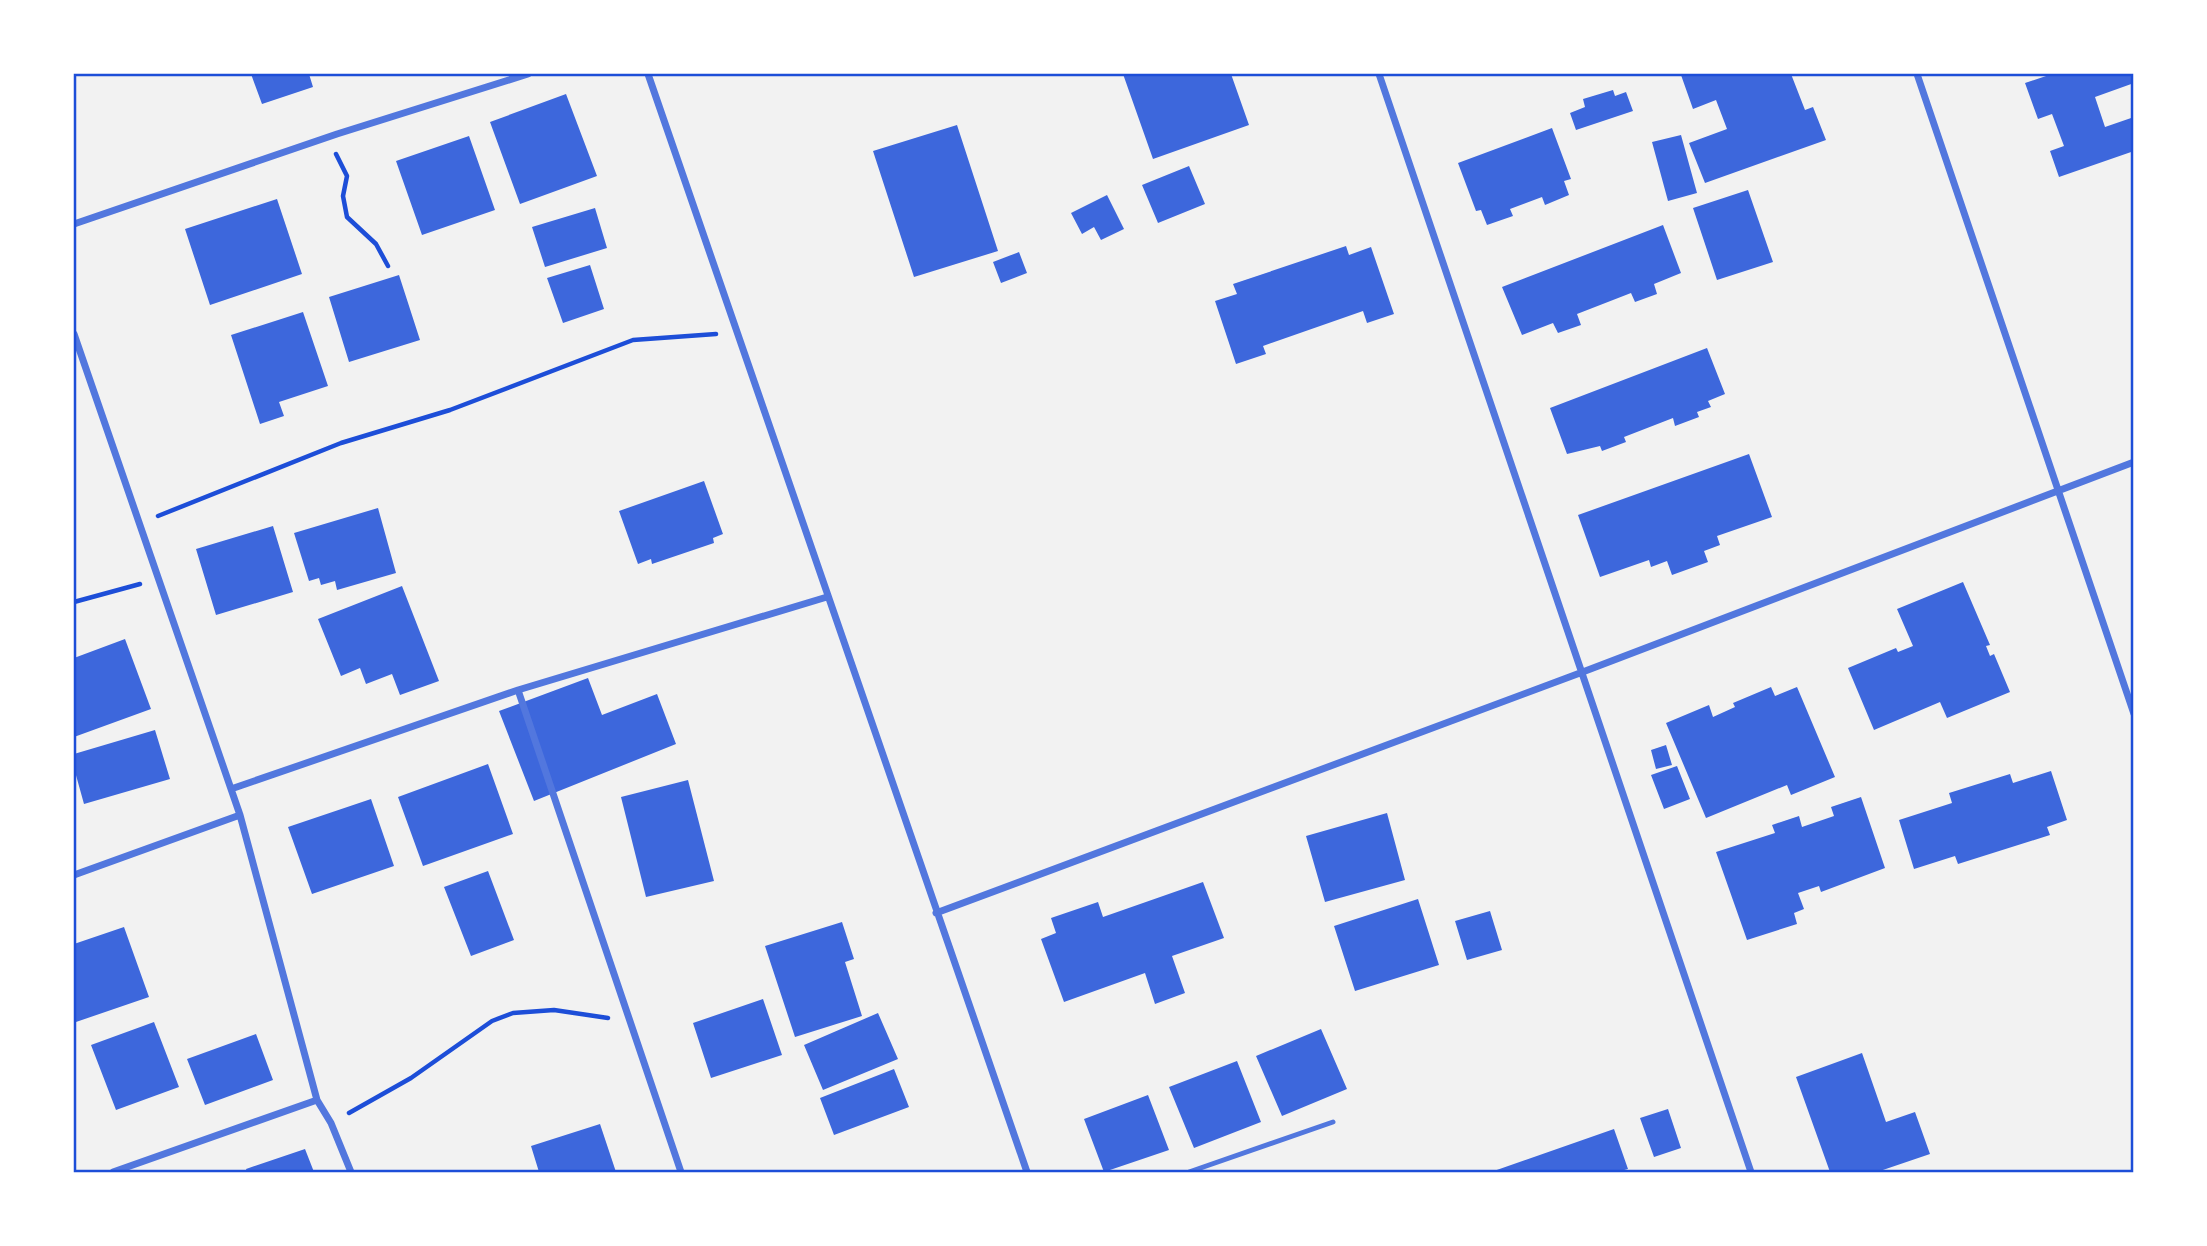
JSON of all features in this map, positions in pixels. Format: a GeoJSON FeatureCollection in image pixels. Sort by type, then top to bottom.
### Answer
{"type":"FeatureCollection","features":[{"type":"Feature","properties":{"kind":"street"},"geometry":{"type":"LineString","coordinates":[[74,224],[337,134],[528,74]]}},
{"type":"Feature","properties":{"kind":"street"},"geometry":{"type":"LineString","coordinates":[[648,74],[1027,1172]]}},
{"type":"Feature","properties":{"kind":"street"},"geometry":{"type":"LineString","coordinates":[[1379,74],[1751,1172]]}},
{"type":"Feature","properties":{"kind":"street"},"geometry":{"type":"LineString","coordinates":[[1917,74],[2133,715]]}},
{"type":"Feature","properties":{"kind":"street"},"geometry":{"type":"LineString","coordinates":[[74,334],[240,815],[317,1100],[331,1123],[352,1172]]}},
{"type":"Feature","properties":{"kind":"street"},"geometry":{"type":"LineString","coordinates":[[936,913],[1580,673],[2133,462]]}},
{"type":"Feature","properties":{"kind":"street"},"geometry":{"type":"LineString","coordinates":[[231,789],[517,690],[827,597]]}},
{"type":"Feature","properties":{"kind":"street"},"geometry":{"type":"LineString","coordinates":[[517,690],[681,1172]]}},
{"type":"Feature","properties":{"kind":"street"},"geometry":{"type":"LineString","coordinates":[[74,875],[240,815]]}},
{"type":"Feature","properties":{"kind":"street"},"geometry":{"type":"LineString","coordinates":[[113,1172],[317,1100]]}},
{"type":"Feature","properties":{"kind":"lane"},"geometry":{"type":"LineString","coordinates":[[1189,1172],[1333,1122]]}},
{"type":"Feature","properties":{"kind":"path"},"geometry":{"type":"LineString","coordinates":[[337,134],[334,149],[347,176],[343,196],[347,218],[376,244],[388,267]]}},
{"type":"Feature","properties":{"kind":"path"},"geometry":{"type":"LineString","coordinates":[[138,524],[341,443],[450,410],[633,340],[738,332]]}},
{"type":"Feature","properties":{"kind":"path"},"geometry":{"type":"LineString","coordinates":[[74,602],[158,579]]}},
{"type":"Feature","properties":{"kind":"path"},"geometry":{"type":"LineString","coordinates":[[331,1123],[411,1078],[492,1021],[513,1013],[554,1010],[629,1022]]}},
{"type":"Feature","properties":{"kind":"building"},"geometry":{"type":"Polygon","coordinates":[[[251,74],[309,74],[313,87],[262,104],[251,74]]]}},
{"type":"Feature","properties":{"kind":"building"},"geometry":{"type":"Polygon","coordinates":[[[1123,74],[1231,74],[1249,125],[1153,159],[1123,74]]]}},
{"type":"Feature","properties":{"kind":"building"},"geometry":{"type":"Polygon","coordinates":[[[1791,74],[1805,110],[1813,107],[1826,140],[1705,183],[1689,143],[1727,129],[1716,100],[1693,109],[1681,75],[1791,74]]]}},
{"type":"Feature","properties":{"kind":"building"},"geometry":{"type":"Polygon","coordinates":[[[2052,74],[2134,74],[2134,83],[2095,97],[2105,127],[2134,117],[2134,151],[2059,177],[2050,151],[2064,146],[2052,114],[2038,119],[2025,83],[2052,74]]]}},
{"type":"Feature","properties":{"kind":"building"},"geometry":{"type":"Polygon","coordinates":[[[1613,90],[1615,96],[1626,92],[1633,111],[1576,130],[1570,113],[1585,107],[1583,99],[1613,90]]]}},
{"type":"Feature","properties":{"kind":"building"},"geometry":{"type":"Polygon","coordinates":[[[566,94],[597,176],[520,204],[490,122],[566,94]]]}},
{"type":"Feature","properties":{"kind":"building"},"geometry":{"type":"Polygon","coordinates":[[[957,125],[998,251],[914,277],[873,151],[957,125]]]}},
{"type":"Feature","properties":{"kind":"building"},"geometry":{"type":"Polygon","coordinates":[[[1552,128],[1571,179],[1564,181],[1569,195],[1545,205],[1542,197],[1510,209],[1513,216],[1487,225],[1481,210],[1476,211],[1458,163],[1552,128]]]}},
{"type":"Feature","properties":{"kind":"building"},"geometry":{"type":"Polygon","coordinates":[[[1681,135],[1697,193],[1668,201],[1652,142],[1681,135]]]}},
{"type":"Feature","properties":{"kind":"building"},"geometry":{"type":"Polygon","coordinates":[[[469,136],[495,210],[422,235],[396,161],[469,136]]]}},
{"type":"Feature","properties":{"kind":"building"},"geometry":{"type":"Polygon","coordinates":[[[1189,166],[1205,204],[1158,223],[1142,185],[1189,166]]]}},
{"type":"Feature","properties":{"kind":"building"},"geometry":{"type":"Polygon","coordinates":[[[1748,190],[1773,262],[1717,280],[1693,208],[1748,190]]]}},
{"type":"Feature","properties":{"kind":"building"},"geometry":{"type":"Polygon","coordinates":[[[1107,195],[1124,229],[1101,240],[1094,227],[1082,234],[1071,213],[1107,195]]]}},
{"type":"Feature","properties":{"kind":"building"},"geometry":{"type":"Polygon","coordinates":[[[277,199],[302,274],[210,305],[185,229],[277,199]]]}},
{"type":"Feature","properties":{"kind":"building"},"geometry":{"type":"Polygon","coordinates":[[[595,208],[607,248],[545,267],[532,227],[595,208]]]}},
{"type":"Feature","properties":{"kind":"building"},"geometry":{"type":"Polygon","coordinates":[[[1663,225],[1681,273],[1654,284],[1657,294],[1635,302],[1631,293],[1577,314],[1581,325],[1558,333],[1553,323],[1522,335],[1502,287],[1663,225]]]}},
{"type":"Feature","properties":{"kind":"building"},"geometry":{"type":"Polygon","coordinates":[[[1346,246],[1349,255],[1371,247],[1394,314],[1367,323],[1363,311],[1263,346],[1266,354],[1236,364],[1215,301],[1237,294],[1233,284],[1346,246]]]}},
{"type":"Feature","properties":{"kind":"building"},"geometry":{"type":"Polygon","coordinates":[[[1019,252],[1027,273],[1001,283],[993,262],[1019,252]]]}},
{"type":"Feature","properties":{"kind":"building"},"geometry":{"type":"Polygon","coordinates":[[[590,265],[604,309],[563,323],[547,278],[590,265]]]}},
{"type":"Feature","properties":{"kind":"building"},"geometry":{"type":"Polygon","coordinates":[[[399,275],[420,340],[349,362],[329,297],[399,275]]]}},
{"type":"Feature","properties":{"kind":"building"},"geometry":{"type":"Polygon","coordinates":[[[303,312],[328,386],[279,402],[284,416],[260,424],[231,335],[303,312]]]}},
{"type":"Feature","properties":{"kind":"building"},"geometry":{"type":"Polygon","coordinates":[[[1707,348],[1725,394],[1708,401],[1711,407],[1697,412],[1699,417],[1675,426],[1673,418],[1624,437],[1626,442],[1602,451],[1600,446],[1567,454],[1550,408],[1707,348]]]}},
{"type":"Feature","properties":{"kind":"building"},"geometry":{"type":"Polygon","coordinates":[[[1749,454],[1772,517],[1717,536],[1720,545],[1704,551],[1708,562],[1672,575],[1667,561],[1651,567],[1649,560],[1600,577],[1578,515],[1749,454]]]}},
{"type":"Feature","properties":{"kind":"building"},"geometry":{"type":"Polygon","coordinates":[[[704,481],[723,534],[713,538],[714,543],[652,564],[651,559],[638,564],[619,511],[704,481]]]}},
{"type":"Feature","properties":{"kind":"building"},"geometry":{"type":"Polygon","coordinates":[[[378,508],[396,573],[337,590],[335,581],[321,585],[319,578],[309,581],[294,533],[378,508]]]}},
{"type":"Feature","properties":{"kind":"building"},"geometry":{"type":"Polygon","coordinates":[[[273,526],[293,592],[216,615],[196,549],[273,526]]]}},
{"type":"Feature","properties":{"kind":"building"},"geometry":{"type":"Polygon","coordinates":[[[1963,582],[1990,645],[1986,646],[1990,656],[1994,654],[2010,692],[1947,718],[1940,702],[1874,730],[1848,668],[1896,648],[1898,652],[1913,646],[1897,609],[1963,582]]]}},
{"type":"Feature","properties":{"kind":"building"},"geometry":{"type":"Polygon","coordinates":[[[402,586],[439,681],[400,695],[392,674],[366,684],[360,668],[341,676],[318,619],[402,586]]]}},
{"type":"Feature","properties":{"kind":"building"},"geometry":{"type":"Polygon","coordinates":[[[125,639],[151,709],[74,737],[74,658],[125,639]]]}},
{"type":"Feature","properties":{"kind":"building"},"geometry":{"type":"Polygon","coordinates":[[[588,678],[602,715],[657,694],[676,744],[534,801],[499,711],[588,678]]]}},
{"type":"Feature","properties":{"kind":"building"},"geometry":{"type":"Polygon","coordinates":[[[1771,687],[1775,696],[1797,687],[1835,777],[1791,795],[1787,785],[1706,818],[1666,723],[1709,705],[1713,717],[1735,707],[1733,703],[1771,687]]]}},
{"type":"Feature","properties":{"kind":"building"},"geometry":{"type":"Polygon","coordinates":[[[155,730],[170,779],[84,804],[74,768],[74,754],[155,730]]]}},
{"type":"Feature","properties":{"kind":"building"},"geometry":{"type":"Polygon","coordinates":[[[1666,745],[1672,765],[1656,769],[1651,750],[1666,745]]]}},
{"type":"Feature","properties":{"kind":"building"},"geometry":{"type":"Polygon","coordinates":[[[488,764],[513,834],[423,866],[398,797],[488,764]]]}},
{"type":"Feature","properties":{"kind":"building"},"geometry":{"type":"Polygon","coordinates":[[[1677,766],[1690,799],[1664,809],[1651,775],[1677,766]]]}},
{"type":"Feature","properties":{"kind":"building"},"geometry":{"type":"Polygon","coordinates":[[[2051,771],[2067,820],[2047,827],[2050,835],[1958,864],[1955,856],[1914,869],[1899,820],[1952,803],[1949,793],[2010,774],[2013,783],[2051,771]]]}},
{"type":"Feature","properties":{"kind":"building"},"geometry":{"type":"Polygon","coordinates":[[[688,780],[714,881],[646,897],[621,797],[688,780]]]}},
{"type":"Feature","properties":{"kind":"building"},"geometry":{"type":"Polygon","coordinates":[[[1861,797],[1885,868],[1821,892],[1819,886],[1798,893],[1804,909],[1794,913],[1797,924],[1747,940],[1716,852],[1775,833],[1772,825],[1799,816],[1802,827],[1834,816],[1831,807],[1861,797]]]}},
{"type":"Feature","properties":{"kind":"building"},"geometry":{"type":"Polygon","coordinates":[[[371,799],[394,866],[312,894],[288,827],[371,799]]]}},
{"type":"Feature","properties":{"kind":"building"},"geometry":{"type":"Polygon","coordinates":[[[1387,813],[1405,880],[1325,902],[1306,836],[1387,813]]]}},
{"type":"Feature","properties":{"kind":"building"},"geometry":{"type":"Polygon","coordinates":[[[488,871],[514,940],[471,956],[444,887],[488,871]]]}},
{"type":"Feature","properties":{"kind":"building"},"geometry":{"type":"Polygon","coordinates":[[[1203,882],[1224,938],[1172,956],[1185,993],[1155,1004],[1145,973],[1064,1002],[1041,939],[1056,933],[1051,918],[1098,902],[1103,917],[1203,882]]]}},
{"type":"Feature","properties":{"kind":"building"},"geometry":{"type":"Polygon","coordinates":[[[1418,899],[1439,965],[1355,991],[1334,926],[1418,899]]]}},
{"type":"Feature","properties":{"kind":"building"},"geometry":{"type":"Polygon","coordinates":[[[1490,911],[1502,950],[1467,960],[1455,921],[1490,911]]]}},
{"type":"Feature","properties":{"kind":"building"},"geometry":{"type":"Polygon","coordinates":[[[842,922],[854,959],[845,962],[862,1016],[795,1037],[765,946],[842,922]]]}},
{"type":"Feature","properties":{"kind":"building"},"geometry":{"type":"Polygon","coordinates":[[[124,927],[149,997],[76,1022],[74,944],[124,927]]]}},
{"type":"Feature","properties":{"kind":"building"},"geometry":{"type":"Polygon","coordinates":[[[763,999],[782,1055],[711,1078],[693,1023],[763,999]]]}},
{"type":"Feature","properties":{"kind":"building"},"geometry":{"type":"Polygon","coordinates":[[[878,1013],[898,1059],[823,1090],[804,1045],[878,1013]]]}},
{"type":"Feature","properties":{"kind":"building"},"geometry":{"type":"Polygon","coordinates":[[[154,1022],[179,1087],[116,1110],[91,1045],[154,1022]]]}},
{"type":"Feature","properties":{"kind":"building"},"geometry":{"type":"Polygon","coordinates":[[[1321,1029],[1347,1089],[1282,1116],[1256,1056],[1321,1029]]]}},
{"type":"Feature","properties":{"kind":"building"},"geometry":{"type":"Polygon","coordinates":[[[256,1034],[273,1080],[205,1105],[187,1059],[256,1034]]]}},
{"type":"Feature","properties":{"kind":"building"},"geometry":{"type":"Polygon","coordinates":[[[1862,1053],[1886,1122],[1915,1112],[1930,1154],[1877,1172],[1830,1172],[1796,1077],[1862,1053]]]}},
{"type":"Feature","properties":{"kind":"building"},"geometry":{"type":"Polygon","coordinates":[[[1237,1061],[1261,1122],[1194,1148],[1169,1087],[1237,1061]]]}},
{"type":"Feature","properties":{"kind":"building"},"geometry":{"type":"Polygon","coordinates":[[[894,1069],[909,1107],[834,1135],[820,1098],[894,1069]]]}},
{"type":"Feature","properties":{"kind":"building"},"geometry":{"type":"Polygon","coordinates":[[[1148,1095],[1169,1150],[1104,1172],[1084,1119],[1148,1095]]]}},
{"type":"Feature","properties":{"kind":"building"},"geometry":{"type":"Polygon","coordinates":[[[1668,1109],[1681,1148],[1654,1157],[1640,1118],[1668,1109]]]}},
{"type":"Feature","properties":{"kind":"building"},"geometry":{"type":"Polygon","coordinates":[[[600,1124],[616,1172],[539,1172],[531,1146],[600,1124]]]}},
{"type":"Feature","properties":{"kind":"building"},"geometry":{"type":"Polygon","coordinates":[[[1614,1129],[1628,1169],[1617,1172],[1491,1172],[1614,1129]]]}},
{"type":"Feature","properties":{"kind":"building"},"geometry":{"type":"Polygon","coordinates":[[[305,1149],[314,1172],[247,1172],[246,1169],[305,1149]]]}}]}
